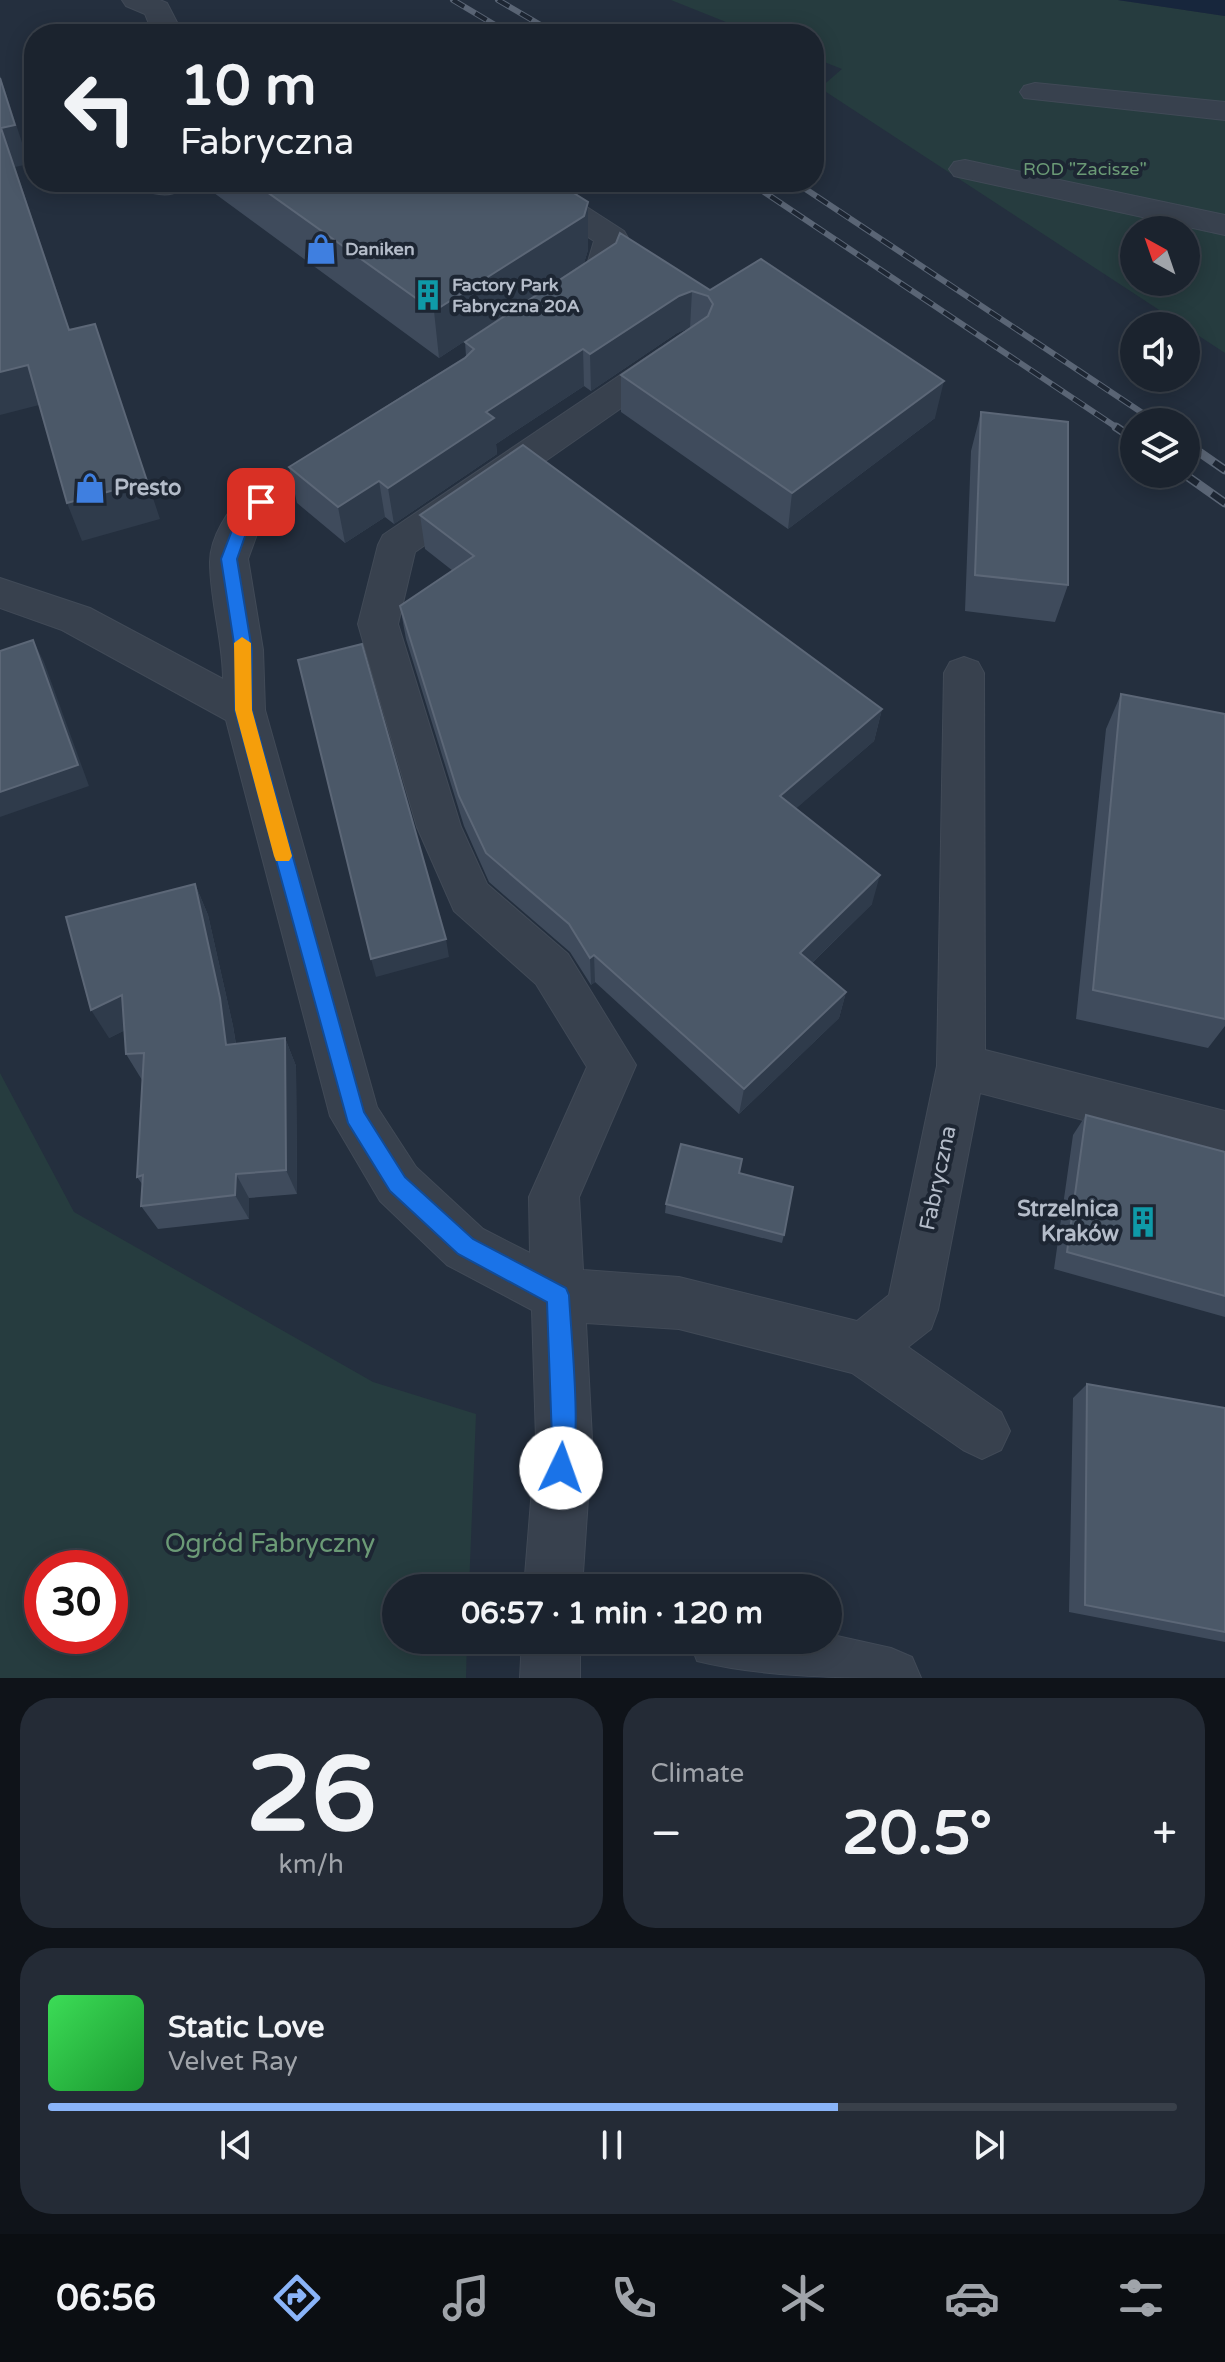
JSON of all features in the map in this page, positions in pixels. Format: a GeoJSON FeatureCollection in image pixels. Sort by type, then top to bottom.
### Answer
{"type":"FeatureCollection","features":[{"type":"Feature","properties":{"kind":"street"},"geometry":{"type":"LineString","coordinates":[[136,0],[157,9],[164,24]]}},
{"type":"Feature","properties":{"kind":"street"},"geometry":{"type":"LineString","coordinates":[[1035,92],[1225,111]]}},
{"type":"Feature","properties":{"kind":"street"},"geometry":{"type":"LineString","coordinates":[[965,169],[1225,225]]}},
{"type":"Feature","properties":{"kind":"street"},"geometry":{"type":"LineString","coordinates":[[541,192],[612,238],[602,270],[549,305]]}},
{"type":"Feature","properties":{"kind":"street"},"geometry":{"type":"LineString","coordinates":[[554,1574],[564,1439],[554,1197],[612,1065],[552,969],[470,897],[439,827],[378,624],[397,545],[691,343]]}},
{"type":"Feature","properties":{"kind":"street"},"geometry":{"type":"LineString","coordinates":[[278,488],[244,516],[229,559],[243,650],[244,710],[355,1116],[398,1184],[465,1247],[558,1295],[679,1303],[864,1349],[982,1431]]}},
{"type":"Feature","properties":{"kind":"street"},"geometry":{"type":"LineString","coordinates":[[0,593],[76,619],[244,710]]}},
{"type":"Feature","properties":{"kind":"street","name":"Fabryczna"},"geometry":{"type":"LineString","coordinates":[[864,1349],[912,1310],[961,1066],[964,673]]}},
{"type":"Feature","properties":{"kind":"street"},"geometry":{"type":"LineString","coordinates":[[961,1066],[1225,1134]]}},
{"type":"Feature","properties":{"kind":"street"},"geometry":{"type":"LineString","coordinates":[[550,1678],[551,1654]]}},
{"type":"Feature","properties":{"kind":"street"},"geometry":{"type":"LineString","coordinates":[[782,1654],[891,1678]]}},
{"type":"Feature","properties":{"kind":"green space","name":"ROD \"Zacisze\""},"geometry":{"type":"Polygon","coordinates":[[[671,0],[1118,0],[1225,16],[1225,353],[1200,337],[1200,312],[1162,312],[1138,296],[1200,296],[1200,216],[1120,216],[1120,284],[824,91],[824,85],[842,69],[824,62],[824,24],[731,24],[671,0]]]}},
{"type":"Feature","properties":{"kind":"green space","name":"Ogród Fabryczny"},"geometry":{"type":"Polygon","coordinates":[[[0,1073],[74,1212],[373,1382],[476,1414],[470,1574],[382,1574],[382,1654],[467,1654],[466,1678],[0,1678],[0,1073]]]}},
{"type":"Feature","properties":{"kind":"water"},"geometry":{"type":"Polygon","coordinates":[[[1118,0],[1225,0],[1225,16],[1118,0]]]}},
{"type":"Feature","properties":{"kind":"building"},"geometry":{"type":"Polygon","coordinates":[[[0,78],[15,125],[1,128],[69,330],[95,324],[147,481],[67,503],[28,365],[0,372],[0,78]]]}},
{"type":"Feature","properties":{"kind":"building"},"geometry":{"type":"Polygon","coordinates":[[[267,192],[572,192],[588,202],[584,216],[434,311],[267,192]]]}},
{"type":"Feature","properties":{"kind":"building"},"geometry":{"type":"Polygon","coordinates":[[[620,233],[710,290],[761,259],[944,381],[792,493],[621,375],[708,316],[713,304],[708,296],[692,291],[679,296],[590,354],[583,349],[486,412],[494,418],[388,488],[379,481],[338,507],[289,467],[465,358],[474,349],[465,342],[616,243],[620,233]]]}},
{"type":"Feature","properties":{"kind":"building"},"geometry":{"type":"Polygon","coordinates":[[[981,412],[1068,422],[1068,585],[975,575],[981,412]]]}},
{"type":"Feature","properties":{"kind":"building"},"geometry":{"type":"Polygon","coordinates":[[[523,445],[882,709],[780,796],[880,875],[800,953],[846,992],[744,1089],[594,955],[590,958],[569,924],[486,853],[459,796],[400,606],[474,556],[420,515],[523,445]]]}},
{"type":"Feature","properties":{"kind":"building"},"geometry":{"type":"Polygon","coordinates":[[[33,640],[78,765],[0,792],[0,651],[33,640]]]}},
{"type":"Feature","properties":{"kind":"building"},"geometry":{"type":"Polygon","coordinates":[[[362,644],[446,939],[371,959],[298,660],[362,644]]]}},
{"type":"Feature","properties":{"kind":"building"},"geometry":{"type":"Polygon","coordinates":[[[1121,694],[1225,714],[1225,1019],[1093,990],[1121,694]]]}},
{"type":"Feature","properties":{"kind":"building"},"geometry":{"type":"Polygon","coordinates":[[[195,884],[220,998],[226,1045],[285,1038],[286,1170],[236,1174],[235,1195],[141,1206],[143,1175],[137,1177],[144,1053],[126,1054],[122,995],[91,1010],[66,917],[195,884]]]}},
{"type":"Feature","properties":{"kind":"building","name":"Strzelnica Kraków"},"geometry":{"type":"Polygon","coordinates":[[[1086,1115],[1225,1152],[1225,1296],[1067,1252],[1086,1115]]]}},
{"type":"Feature","properties":{"kind":"building"},"geometry":{"type":"Polygon","coordinates":[[[681,1144],[742,1159],[739,1173],[793,1187],[784,1235],[666,1204],[681,1144]]]}},
{"type":"Feature","properties":{"kind":"building"},"geometry":{"type":"Polygon","coordinates":[[[1087,1384],[1225,1408],[1225,1632],[1085,1605],[1087,1384]]]}},
{"type":"Feature","properties":{"kind":"railway"},"geometry":{"type":"LineString","coordinates":[[453,0],[493,24]]}},
{"type":"Feature","properties":{"kind":"railway"},"geometry":{"type":"LineString","coordinates":[[498,0],[539,24]]}},
{"type":"Feature","properties":{"kind":"railway"},"geometry":{"type":"LineString","coordinates":[[764,192],[1119,429]]}},
{"type":"Feature","properties":{"kind":"railway"},"geometry":{"type":"LineString","coordinates":[[810,192],[1135,408]]}},
{"type":"Feature","properties":{"kind":"railway"},"geometry":{"type":"LineString","coordinates":[[1200,453],[1225,470]]}},
{"type":"Feature","properties":{"kind":"railway"},"geometry":{"type":"LineString","coordinates":[[1200,485],[1225,503]]}},
{"type":"Feature","properties":{"kind":"slow traffic"},"geometry":{"type":"LineString","coordinates":[[242,643],[244,710],[283,856]]}},
{"type":"Feature","properties":{"kind":"place","name":"Daniken"},"geometry":{"type":"Point","coordinates":[321,249]}},
{"type":"Feature","properties":{"kind":"place","name":"Factory Park Fabryczna 20A"},"geometry":{"type":"Point","coordinates":[428,295]}},
{"type":"Feature","properties":{"kind":"place","name":"Presto"},"geometry":{"type":"Point","coordinates":[90,488]}},
{"type":"Feature","properties":{"kind":"place","name":"Strzelnica Kraków"},"geometry":{"type":"Point","coordinates":[1143,1222]}},
{"type":"Feature","properties":{"kind":"route"},"geometry":{"type":"LineString","coordinates":[[261,502],[244,516],[229,559],[243,650],[244,710],[355,1116],[398,1184],[465,1247],[558,1295],[564,1439],[561,1468]]}}]}
